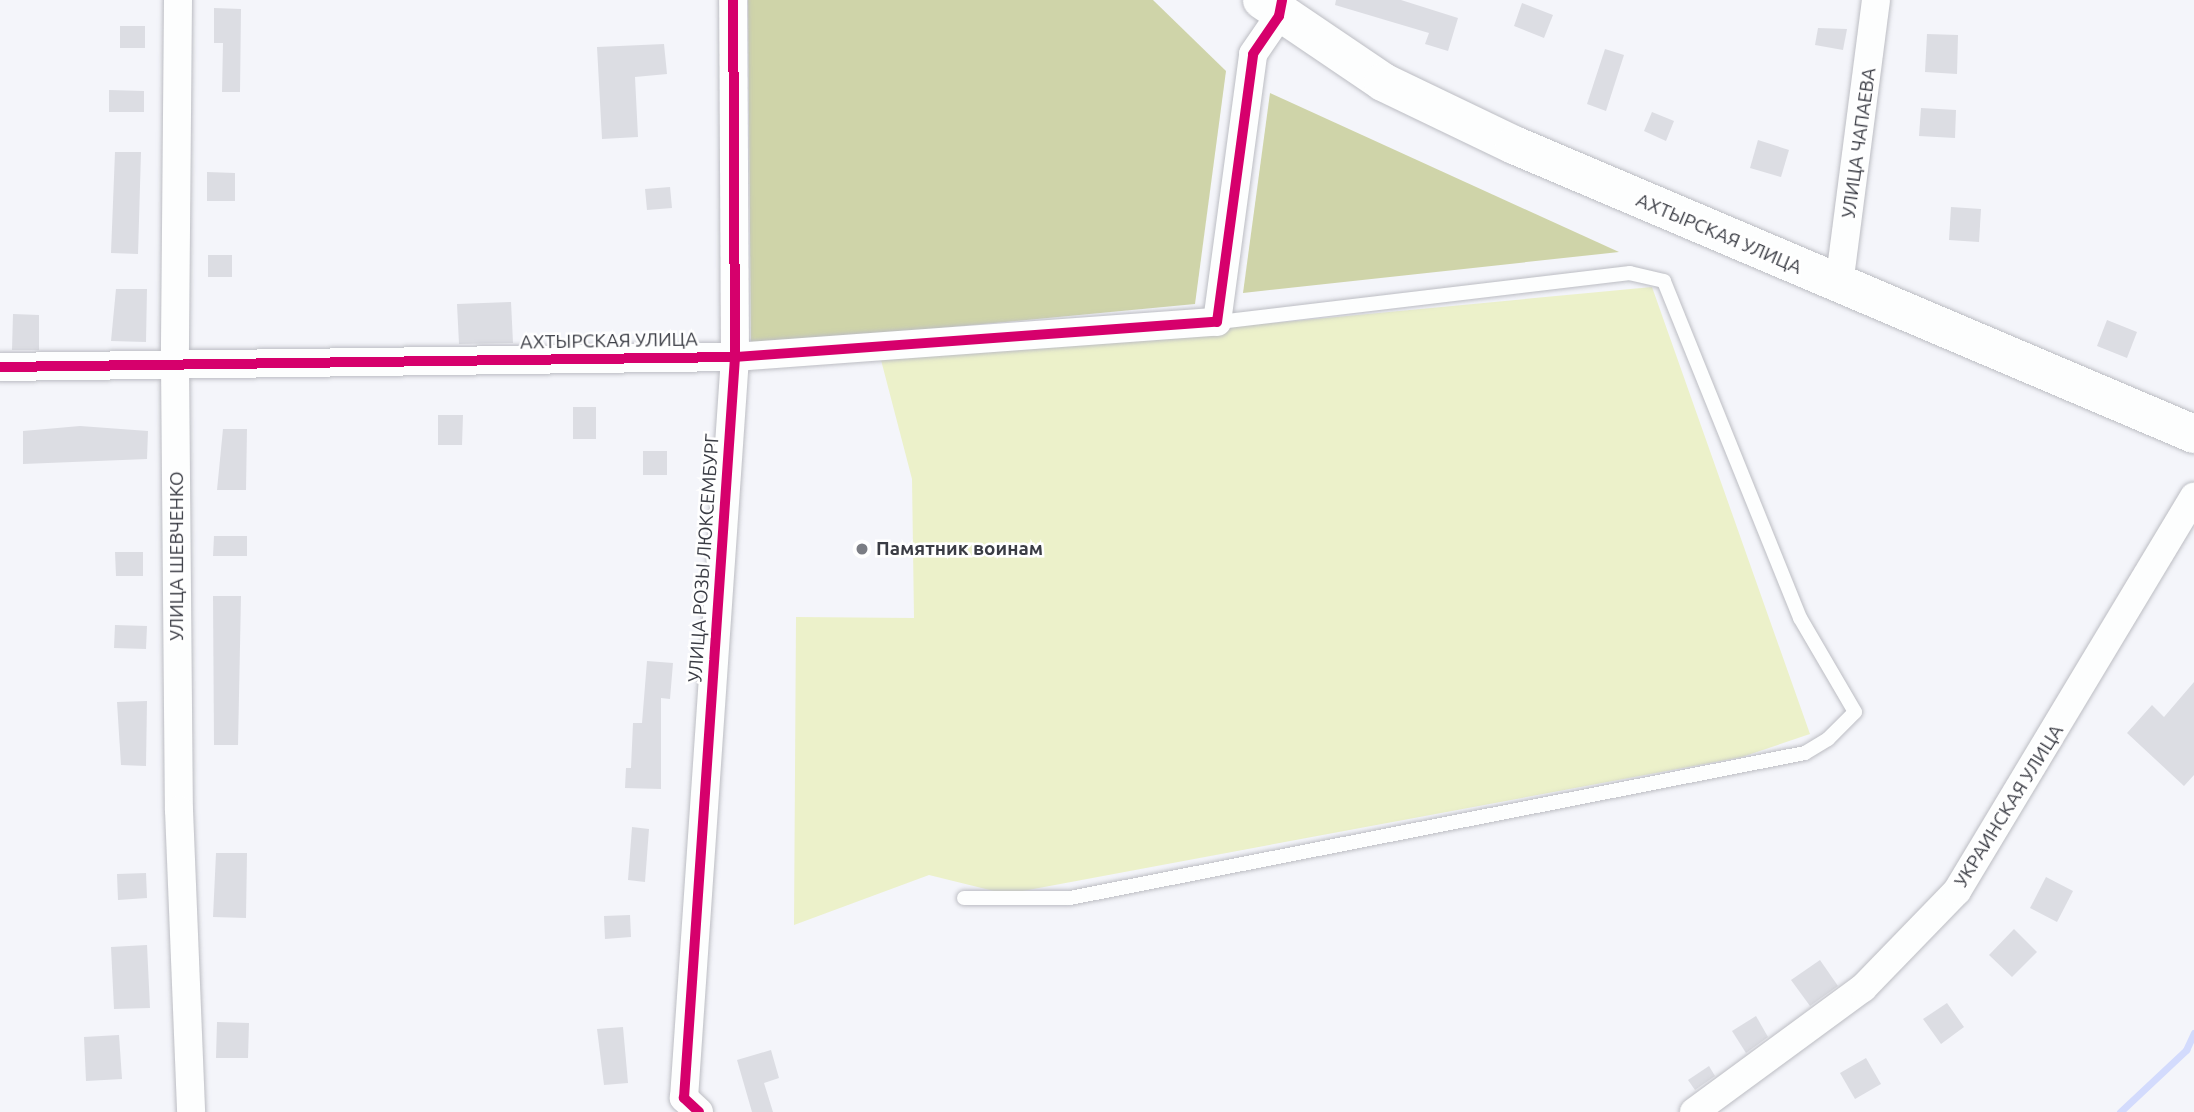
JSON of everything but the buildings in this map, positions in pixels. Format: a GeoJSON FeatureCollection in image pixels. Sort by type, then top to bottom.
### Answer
{"type":"FeatureCollection","features":[{"type":"Feature","properties":{"kind":"highway","name":"АХТЫРСКАЯ УЛИЦА"},"geometry":{"type":"LineString","coordinates":[[1275,5],[1395,88],[1514,145],[2194,434]]}},
{"type":"Feature","properties":{"kind":"street","name":"УЛИЦА ШЕВЧЕНКО"},"geometry":{"type":"LineString","coordinates":[[178,0],[175,364],[179,810],[191,1112]]}},
{"type":"Feature","properties":{"kind":"street","name":"УЛИЦА РОЗЫ ЛЮКСЕМБУРГ"},"geometry":{"type":"LineString","coordinates":[[699,1112],[684,1098],[735,357],[733,0]]}},
{"type":"Feature","properties":{"kind":"street","name":"УЛИЦА ЧАПАЕВА"},"geometry":{"type":"LineString","coordinates":[[1839,285],[1876,0]]}},
{"type":"Feature","properties":{"kind":"street"},"geometry":{"type":"LineString","coordinates":[[1217,321],[1253,54],[1275,5]]}},
{"type":"Feature","properties":{"kind":"street","name":"АХТЫРСКАЯ УЛИЦА"},"geometry":{"type":"LineString","coordinates":[[0,367],[735,357],[1217,321]]}},
{"type":"Feature","properties":{"kind":"street","name":"УКРАИНСКАЯ УЛИЦА"},"geometry":{"type":"LineString","coordinates":[[1694,1112],[1863,988],[1956,891],[2194,497]]}},
{"type":"Feature","properties":{"kind":"lane"},"geometry":{"type":"LineString","coordinates":[[964,898],[1070,898],[1805,753],[1828,740],[1855,712],[1800,618],[1664,281],[1630,273],[1217,321]]}},
{"type":"Feature","properties":{"kind":"green space"},"geometry":{"type":"Polygon","coordinates":[[[748,0],[1153,0],[1226,71],[1195,304],[751,346],[748,0]]]}},
{"type":"Feature","properties":{"kind":"green space"},"geometry":{"type":"Polygon","coordinates":[[[1270,93],[1619,252],[1243,293],[1270,93]]]}},
{"type":"Feature","properties":{"kind":"green space"},"geometry":{"type":"Polygon","coordinates":[[[1652,287],[1810,734],[1742,757],[1006,894],[929,875],[794,925],[796,617],[914,618],[912,479],[881,360],[1652,287]]]}},
{"type":"Feature","properties":{"kind":"waterway"},"geometry":{"type":"LineString","coordinates":[[2120,1112],[2186,1050],[2194,1033]]}},
{"type":"Feature","properties":{"kind":"cycle path"},"geometry":{"type":"LineString","coordinates":[[699,1112],[684,1098],[735,357],[733,0]]}},
{"type":"Feature","properties":{"kind":"cycle path"},"geometry":{"type":"LineString","coordinates":[[0,367],[735,357],[1217,322],[1253,54],[1279,16],[1282,0]]}},
{"type":"Feature","properties":{"kind":"place","name":"Памятник воинам"},"geometry":{"type":"Point","coordinates":[862,549]}}]}
